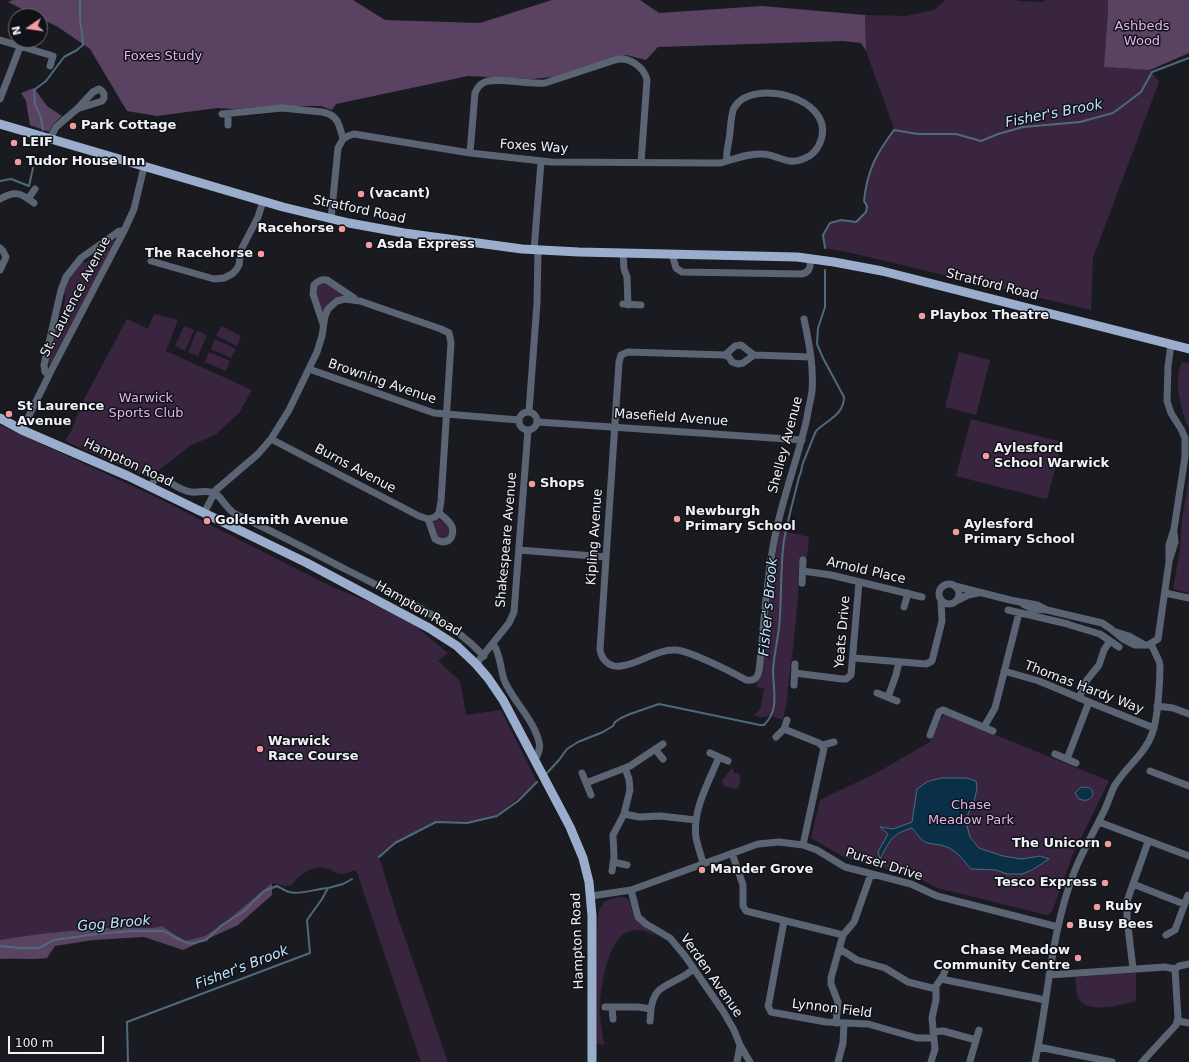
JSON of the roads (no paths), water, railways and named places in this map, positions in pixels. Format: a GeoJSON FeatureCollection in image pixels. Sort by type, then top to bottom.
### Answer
{"type":"FeatureCollection","features":[{"type":"Feature","properties":{"kind":"main road","name":"Stratford Road"},"geometry":{"type":"LineString","coordinates":[[0,124],[263,201],[331,219],[373,228],[503,248],[810,258],[882,271],[1189,349]]}},
{"type":"Feature","properties":{"kind":"main road","name":"Hampton Road"},"geometry":{"type":"LineString","coordinates":[[0,418],[22,430],[92,459],[307,563],[429,628],[457,646],[476,664],[497,691],[535,760],[577,841],[586,871],[591,896],[592,1062]]}},
{"type":"Feature","properties":{"kind":"street"},"geometry":{"type":"LineString","coordinates":[[0,99],[20,48]]}},
{"type":"Feature","properties":{"kind":"street"},"geometry":{"type":"LineString","coordinates":[[24,48],[53,56],[50,66]]}},
{"type":"Feature","properties":{"kind":"street"},"geometry":{"type":"LineString","coordinates":[[470,153],[475,93],[482,83],[495,80],[534,84],[545,83],[622,59],[638,65],[646,74],[647,80],[641,163]]}},
{"type":"Feature","properties":{"kind":"street","name":"Foxes Way"},"geometry":{"type":"LineString","coordinates":[[343,139],[354,134],[470,153],[541,162],[714,163],[727,161],[759,154],[768,154],[789,162],[803,159],[812,155],[820,143],[822,133],[819,117],[806,103],[784,96],[761,93],[750,95],[738,102],[732,112],[726,157],[727,161]]}},
{"type":"Feature","properties":{"kind":"street"},"geometry":{"type":"LineString","coordinates":[[228,125],[225,114],[282,108],[328,113],[332,115],[338,122],[343,139],[338,148],[331,219]]}},
{"type":"Feature","properties":{"kind":"street"},"geometry":{"type":"LineString","coordinates":[[50,139],[56,127],[77,109]]}},
{"type":"Feature","properties":{"kind":"street"},"geometry":{"type":"LineString","coordinates":[[529,411],[537,303],[536,250],[541,162]]}},
{"type":"Feature","properties":{"kind":"street","name":"St. Laurence Avenue"},"geometry":{"type":"LineString","coordinates":[[22,430],[49,374],[124,231],[134,209],[144,167]]}},
{"type":"Feature","properties":{"kind":"street"},"geometry":{"type":"LineString","coordinates":[[0,199],[15,193],[20,194],[31,201],[35,189]]}},
{"type":"Feature","properties":{"kind":"street"},"geometry":{"type":"LineString","coordinates":[[151,261],[173,263],[214,279],[224,278],[232,274],[239,265],[242,250],[258,216],[263,201]]}},
{"type":"Feature","properties":{"kind":"street","name":"St. Laurence Avenue"},"geometry":{"type":"LineString","coordinates":[[49,374],[45,372],[44,365],[61,290],[66,277],[81,258],[119,231],[124,231]]}},
{"type":"Feature","properties":{"kind":"street"},"geometry":{"type":"LineString","coordinates":[[0,248],[5,254],[5,260],[0,270]]}},
{"type":"Feature","properties":{"kind":"street"},"geometry":{"type":"LineString","coordinates":[[623,253],[624,268],[627,277],[625,304],[641,305]]}},
{"type":"Feature","properties":{"kind":"street"},"geometry":{"type":"LineString","coordinates":[[672,254],[676,268],[682,272],[802,274],[806,273],[810,268],[810,258]]}},
{"type":"Feature","properties":{"kind":"street"},"geometry":{"type":"LineString","coordinates":[[324,326],[313,294],[314,285],[319,280],[326,280],[360,301]]}},
{"type":"Feature","properties":{"kind":"street"},"geometry":{"type":"LineString","coordinates":[[204,513],[214,493],[219,487],[258,454],[271,439],[289,410],[317,352],[328,309],[336,302],[348,298],[449,333],[451,343],[441,501],[439,513],[435,517],[428,519],[435,539],[441,542],[449,540],[453,533],[451,524],[439,513]]}},
{"type":"Feature","properties":{"kind":"street","name":"Shelley Avenue"},"geometry":{"type":"LineString","coordinates":[[600,649],[602,657],[605,661],[611,665],[617,666],[621,666],[663,651],[677,650],[692,654],[746,680],[754,680],[759,671],[766,600],[775,536],[781,509],[802,440],[812,390],[811,358],[804,319]]}},
{"type":"Feature","properties":{"kind":"street"},"geometry":{"type":"LineString","coordinates":[[754,355],[743,363],[738,364],[732,362],[729,357],[725,355],[735,346],[741,345],[754,355],[811,358]]}},
{"type":"Feature","properties":{"kind":"street"},"geometry":{"type":"LineString","coordinates":[[854,658],[926,664],[932,661],[942,622],[941,600],[939,593],[943,586],[948,584],[1019,602],[1034,609],[1047,610],[1102,623],[1116,632],[1127,642],[1135,645],[1148,645],[1158,639],[1169,562],[1169,545],[1174,529],[1184,464],[1185,446],[1185,438],[1171,413],[1167,401],[1170,345]]}},
{"type":"Feature","properties":{"kind":"street","name":"Kipling Avenue"},"geometry":{"type":"LineString","coordinates":[[600,649],[614,426],[619,362],[621,355],[624,352],[628,352],[725,355]]}},
{"type":"Feature","properties":{"kind":"street","name":"Browning Avenue"},"geometry":{"type":"LineString","coordinates":[[309,369],[434,414],[519,420]]}},
{"type":"Feature","properties":{"kind":"street"},"geometry":{"type":"LineString","coordinates":[[529,411],[536,415],[538,422],[535,427],[528,430],[521,426],[519,420],[522,414],[529,411]]}},
{"type":"Feature","properties":{"kind":"street","name":"Masefield Avenue"},"geometry":{"type":"LineString","coordinates":[[538,422],[802,440]]}},
{"type":"Feature","properties":{"kind":"street","name":"Shakespeare Avenue"},"geometry":{"type":"LineString","coordinates":[[476,664],[484,656],[511,620],[514,612],[528,430]]}},
{"type":"Feature","properties":{"kind":"street","name":"Burns Avenue"},"geometry":{"type":"LineString","coordinates":[[271,439],[418,516],[428,519]]}},
{"type":"Feature","properties":{"kind":"street"},"geometry":{"type":"LineString","coordinates":[[150,487],[156,479],[160,478],[188,491],[210,491],[214,493]]}},
{"type":"Feature","properties":{"kind":"street","name":"Hampton Road"},"geometry":{"type":"LineString","coordinates":[[214,493],[219,496],[227,508],[235,514],[372,582],[440,620],[484,656]]}},
{"type":"Feature","properties":{"kind":"street"},"geometry":{"type":"LineString","coordinates":[[519,550],[606,557]]}},
{"type":"Feature","properties":{"kind":"street"},"geometry":{"type":"LineString","coordinates":[[802,583],[804,560]]}},
{"type":"Feature","properties":{"kind":"street","name":"Arnold Place"},"geometry":{"type":"LineString","coordinates":[[803,571],[830,574],[922,596]]}},
{"type":"Feature","properties":{"kind":"street","name":"Yeats Drive"},"geometry":{"type":"LineString","coordinates":[[795,673],[846,679],[850,677],[852,674],[854,658],[860,582]]}},
{"type":"Feature","properties":{"kind":"street"},"geometry":{"type":"LineString","coordinates":[[942,622],[959,596],[959,592],[955,586]]}},
{"type":"Feature","properties":{"kind":"street"},"geometry":{"type":"LineString","coordinates":[[904,607],[908,593]]}},
{"type":"Feature","properties":{"kind":"street"},"geometry":{"type":"LineString","coordinates":[[941,600],[946,604],[955,602],[968,595],[981,593]]}},
{"type":"Feature","properties":{"kind":"street"},"geometry":{"type":"LineString","coordinates":[[1165,593],[1189,598]]}},
{"type":"Feature","properties":{"kind":"street"},"geometry":{"type":"LineString","coordinates":[[1008,610],[1069,624],[1100,634],[1119,647]]}},
{"type":"Feature","properties":{"kind":"street"},"geometry":{"type":"LineString","coordinates":[[984,727],[995,708],[1019,613]]}},
{"type":"Feature","properties":{"kind":"street"},"geometry":{"type":"LineString","coordinates":[[1079,698],[1087,680],[1099,665],[1104,650],[1110,641]]}},
{"type":"Feature","properties":{"kind":"street"},"geometry":{"type":"LineString","coordinates":[[493,644],[496,649],[506,683],[539,740],[539,750],[535,760]]}},
{"type":"Feature","properties":{"kind":"street"},"geometry":{"type":"LineString","coordinates":[[1036,1062],[1058,927],[1075,870],[1115,784],[1144,749],[1152,736],[1157,706],[1160,665],[1157,656],[1148,645]]}},
{"type":"Feature","properties":{"kind":"street"},"geometry":{"type":"LineString","coordinates":[[888,697],[899,662]]}},
{"type":"Feature","properties":{"kind":"street"},"geometry":{"type":"LineString","coordinates":[[794,685],[795,664]]}},
{"type":"Feature","properties":{"kind":"street","name":"Thomas Hardy Way"},"geometry":{"type":"LineString","coordinates":[[1004,671],[1039,680],[1079,698],[1154,728]]}},
{"type":"Feature","properties":{"kind":"street"},"geometry":{"type":"LineString","coordinates":[[877,693],[897,701]]}},
{"type":"Feature","properties":{"kind":"street"},"geometry":{"type":"LineString","coordinates":[[1067,759],[1089,702]]}},
{"type":"Feature","properties":{"kind":"street"},"geometry":{"type":"LineString","coordinates":[[1157,706],[1173,708],[1189,714]]}},
{"type":"Feature","properties":{"kind":"street"},"geometry":{"type":"LineString","coordinates":[[930,735],[939,712],[943,710],[993,731]]}},
{"type":"Feature","properties":{"kind":"street"},"geometry":{"type":"LineString","coordinates":[[776,737],[784,729],[787,720]]}},
{"type":"Feature","properties":{"kind":"street"},"geometry":{"type":"LineString","coordinates":[[784,729],[823,745],[834,742]]}},
{"type":"Feature","properties":{"kind":"street"},"geometry":{"type":"LineString","coordinates":[[586,783],[625,768],[663,744]]}},
{"type":"Feature","properties":{"kind":"street"},"geometry":{"type":"LineString","coordinates":[[803,845],[824,751],[823,745]]}},
{"type":"Feature","properties":{"kind":"street"},"geometry":{"type":"LineString","coordinates":[[655,749],[663,759]]}},
{"type":"Feature","properties":{"kind":"street"},"geometry":{"type":"LineString","coordinates":[[710,753],[728,761]]}},
{"type":"Feature","properties":{"kind":"street"},"geometry":{"type":"LineString","coordinates":[[1055,754],[1076,763]]}},
{"type":"Feature","properties":{"kind":"street"},"geometry":{"type":"LineString","coordinates":[[703,863],[696,839],[696,820],[702,798],[719,757]]}},
{"type":"Feature","properties":{"kind":"street"},"geometry":{"type":"LineString","coordinates":[[612,871],[613,835],[624,814],[630,790],[629,778],[625,768]]}},
{"type":"Feature","properties":{"kind":"street"},"geometry":{"type":"LineString","coordinates":[[1150,771],[1189,786]]}},
{"type":"Feature","properties":{"kind":"street"},"geometry":{"type":"LineString","coordinates":[[582,773],[591,795]]}},
{"type":"Feature","properties":{"kind":"street"},"geometry":{"type":"LineString","coordinates":[[624,814],[639,817],[660,816],[696,820]]}},
{"type":"Feature","properties":{"kind":"street"},"geometry":{"type":"LineString","coordinates":[[1098,822],[1148,842],[1189,856]]}},
{"type":"Feature","properties":{"kind":"street","name":"Purser Drive"},"geometry":{"type":"LineString","coordinates":[[591,896],[631,890],[763,842],[779,842],[803,845],[817,850],[845,867],[911,884],[941,898],[1058,927]]}},
{"type":"Feature","properties":{"kind":"street"},"geometry":{"type":"LineString","coordinates":[[1133,969],[1127,910],[1128,901],[1148,842]]}},
{"type":"Feature","properties":{"kind":"street"},"geometry":{"type":"LineString","coordinates":[[732,853],[743,885],[743,906],[745,910],[750,913],[843,935]]}},
{"type":"Feature","properties":{"kind":"street"},"geometry":{"type":"LineString","coordinates":[[613,862],[627,865]]}},
{"type":"Feature","properties":{"kind":"street"},"geometry":{"type":"LineString","coordinates":[[838,1062],[843,1043],[838,1002],[831,981],[843,935],[854,922],[871,874]]}},
{"type":"Feature","properties":{"kind":"street"},"geometry":{"type":"LineString","coordinates":[[1133,884],[1184,904]]}},
{"type":"Feature","properties":{"kind":"street","name":"Verden Avenue"},"geometry":{"type":"LineString","coordinates":[[631,890],[638,917],[646,924],[670,938],[694,969],[723,1011],[750,1062]]}},
{"type":"Feature","properties":{"kind":"street"},"geometry":{"type":"LineString","coordinates":[[1166,935],[1175,930],[1188,895]]}},
{"type":"Feature","properties":{"kind":"street","name":"Lynnon Field"},"geometry":{"type":"LineString","coordinates":[[784,921],[769,1002],[769,1009],[771,1012],[775,1014],[840,1023],[868,1024],[917,1038],[934,1035],[943,1031],[976,1040]]}},
{"type":"Feature","properties":{"kind":"street"},"geometry":{"type":"LineString","coordinates":[[840,949],[858,960],[885,968],[908,982],[936,989]]}},
{"type":"Feature","properties":{"kind":"street"},"geometry":{"type":"LineString","coordinates":[[1049,975],[1166,967],[1175,969],[1179,966],[1189,964]]}},
{"type":"Feature","properties":{"kind":"street"},"geometry":{"type":"LineString","coordinates":[[931,1062],[935,1049],[932,1018],[936,1000],[936,989],[937,984],[946,968]]}},
{"type":"Feature","properties":{"kind":"street"},"geometry":{"type":"LineString","coordinates":[[650,1021],[653,1000],[660,989],[694,969]]}},
{"type":"Feature","properties":{"kind":"street"},"geometry":{"type":"LineString","coordinates":[[1142,1062],[1174,1028],[1178,1021],[1175,969]]}},
{"type":"Feature","properties":{"kind":"street"},"geometry":{"type":"LineString","coordinates":[[941,979],[1045,1000]]}},
{"type":"Feature","properties":{"kind":"street"},"geometry":{"type":"LineString","coordinates":[[613,1019],[609,1007],[638,1007],[651,1009]]}},
{"type":"Feature","properties":{"kind":"street"},"geometry":{"type":"LineString","coordinates":[[1178,1021],[1189,1023]]}},
{"type":"Feature","properties":{"kind":"street"},"geometry":{"type":"LineString","coordinates":[[970,1061],[979,1030]]}},
{"type":"Feature","properties":{"kind":"street"},"geometry":{"type":"LineString","coordinates":[[737,1062],[740,1045]]}},
{"type":"Feature","properties":{"kind":"street"},"geometry":{"type":"LineString","coordinates":[[1038,1047],[1112,1062]]}},
{"type":"Feature","properties":{"kind":"water"},"geometry":{"type":"Polygon","coordinates":[[[941,778],[966,778],[976,781],[977,788],[974,802],[968,814],[967,826],[970,837],[979,848],[1003,856],[1021,859],[1040,856],[1049,859],[1032,870],[1022,874],[1007,874],[996,870],[971,869],[954,851],[945,846],[926,842],[921,839],[912,828],[895,836],[880,859],[878,852],[888,834],[880,827],[893,829],[912,822],[917,789],[927,782],[941,778]]]}},
{"type":"Feature","properties":{"kind":"water"},"geometry":{"type":"Polygon","coordinates":[[[1085,787],[1092,790],[1093,793],[1091,798],[1088,800],[1079,799],[1075,793],[1080,788],[1085,787]]]}},
{"type":"Feature","properties":{"kind":"waterway"},"geometry":{"type":"LineString","coordinates":[[43,130],[41,118],[35,104],[34,90],[46,81],[64,57],[83,45],[80,21],[80,0]]}},
{"type":"Feature","properties":{"kind":"waterway","name":"Fisher's Brook"},"geometry":{"type":"LineString","coordinates":[[825,248],[823,235],[830,223],[841,220],[856,222],[866,212],[867,206],[864,201],[865,190],[873,163],[894,130],[918,134],[956,134],[981,141],[998,134],[1023,127],[1080,122],[1113,113],[1141,92],[1152,72],[1189,58]]}},
{"type":"Feature","properties":{"kind":"waterway"},"geometry":{"type":"LineString","coordinates":[[0,181],[11,179],[29,186],[33,168]]}},
{"type":"Feature","properties":{"kind":"waterway","name":"Fisher's Brook"},"geometry":{"type":"LineString","coordinates":[[547,773],[567,749],[578,742],[603,732],[613,726],[615,722],[621,718],[659,704],[760,725],[764,725],[769,719],[774,706],[773,670],[779,628],[781,573],[787,524],[802,465],[816,431],[838,413],[844,397],[817,344],[818,328],[825,307],[825,270]]}},
{"type":"Feature","properties":{"kind":"waterway","name":"Fisher's Brook"},"geometry":{"type":"LineString","coordinates":[[379,857],[395,843],[436,822],[467,823],[497,816],[518,801],[537,782]]}},
{"type":"Feature","properties":{"kind":"waterway","name":"Fisher's Brook"},"geometry":{"type":"LineString","coordinates":[[128,1062],[127,1022],[310,953],[307,920],[328,888],[343,884],[352,879]]}},
{"type":"Feature","properties":{"kind":"waterway","name":"Gog Brook"},"geometry":{"type":"LineString","coordinates":[[0,946],[39,948],[54,940],[131,931],[164,931],[190,944],[206,940],[222,925],[244,911],[264,891],[277,886],[293,893],[328,888]]}},
{"type":"Feature","properties":{"kind":"place","name":"Park Cottage"},"geometry":{"type":"Point","coordinates":[73,126]}},
{"type":"Feature","properties":{"kind":"place","name":"LEIF"},"geometry":{"type":"Point","coordinates":[14,143]}},
{"type":"Feature","properties":{"kind":"place","name":"Tudor House Inn"},"geometry":{"type":"Point","coordinates":[18,162]}},
{"type":"Feature","properties":{"kind":"place","name":"(vacant)"},"geometry":{"type":"Point","coordinates":[361,194]}},
{"type":"Feature","properties":{"kind":"place","name":"Racehorse"},"geometry":{"type":"Point","coordinates":[342,229]}},
{"type":"Feature","properties":{"kind":"place","name":"Asda Express"},"geometry":{"type":"Point","coordinates":[369,245]}},
{"type":"Feature","properties":{"kind":"place","name":"The Racehorse"},"geometry":{"type":"Point","coordinates":[261,254]}},
{"type":"Feature","properties":{"kind":"place","name":"Playbox Theatre"},"geometry":{"type":"Point","coordinates":[922,316]}},
{"type":"Feature","properties":{"kind":"place","name":"St Laurence Avenue"},"geometry":{"type":"Point","coordinates":[9,414]}},
{"type":"Feature","properties":{"kind":"place","name":"Aylesford School Warwick"},"geometry":{"type":"Point","coordinates":[986,456]}},
{"type":"Feature","properties":{"kind":"place","name":"Shops"},"geometry":{"type":"Point","coordinates":[532,484]}},
{"type":"Feature","properties":{"kind":"place","name":"Newburgh Primary School"},"geometry":{"type":"Point","coordinates":[677,519]}},
{"type":"Feature","properties":{"kind":"place","name":"Goldsmith Avenue"},"geometry":{"type":"Point","coordinates":[207,521]}},
{"type":"Feature","properties":{"kind":"place","name":"Aylesford Primary School"},"geometry":{"type":"Point","coordinates":[956,532]}},
{"type":"Feature","properties":{"kind":"place","name":"Warwick Race Course"},"geometry":{"type":"Point","coordinates":[260,749]}},
{"type":"Feature","properties":{"kind":"place","name":"The Unicorn"},"geometry":{"type":"Point","coordinates":[1108,844]}},
{"type":"Feature","properties":{"kind":"place","name":"Mander Grove"},"geometry":{"type":"Point","coordinates":[702,870]}},
{"type":"Feature","properties":{"kind":"place","name":"Tesco Express"},"geometry":{"type":"Point","coordinates":[1105,883]}},
{"type":"Feature","properties":{"kind":"place","name":"Ruby"},"geometry":{"type":"Point","coordinates":[1097,907]}},
{"type":"Feature","properties":{"kind":"place","name":"Busy Bees"},"geometry":{"type":"Point","coordinates":[1070,925]}},
{"type":"Feature","properties":{"kind":"place","name":"Chase Meadow Community Centre"},"geometry":{"type":"Point","coordinates":[1078,958]}},
{"type":"Feature","properties":{"kind":"park label","name":"Ashbeds Wood"},"geometry":{"type":"Point","coordinates":[1142,34]}},
{"type":"Feature","properties":{"kind":"park label","name":"Foxes Study"},"geometry":{"type":"Point","coordinates":[163,57]}},
{"type":"Feature","properties":{"kind":"park label","name":"Warwick Sports Club"},"geometry":{"type":"Point","coordinates":[146,406]}},
{"type":"Feature","properties":{"kind":"park label","name":"Chase Meadow Park"},"geometry":{"type":"Point","coordinates":[971,814]}}]}
